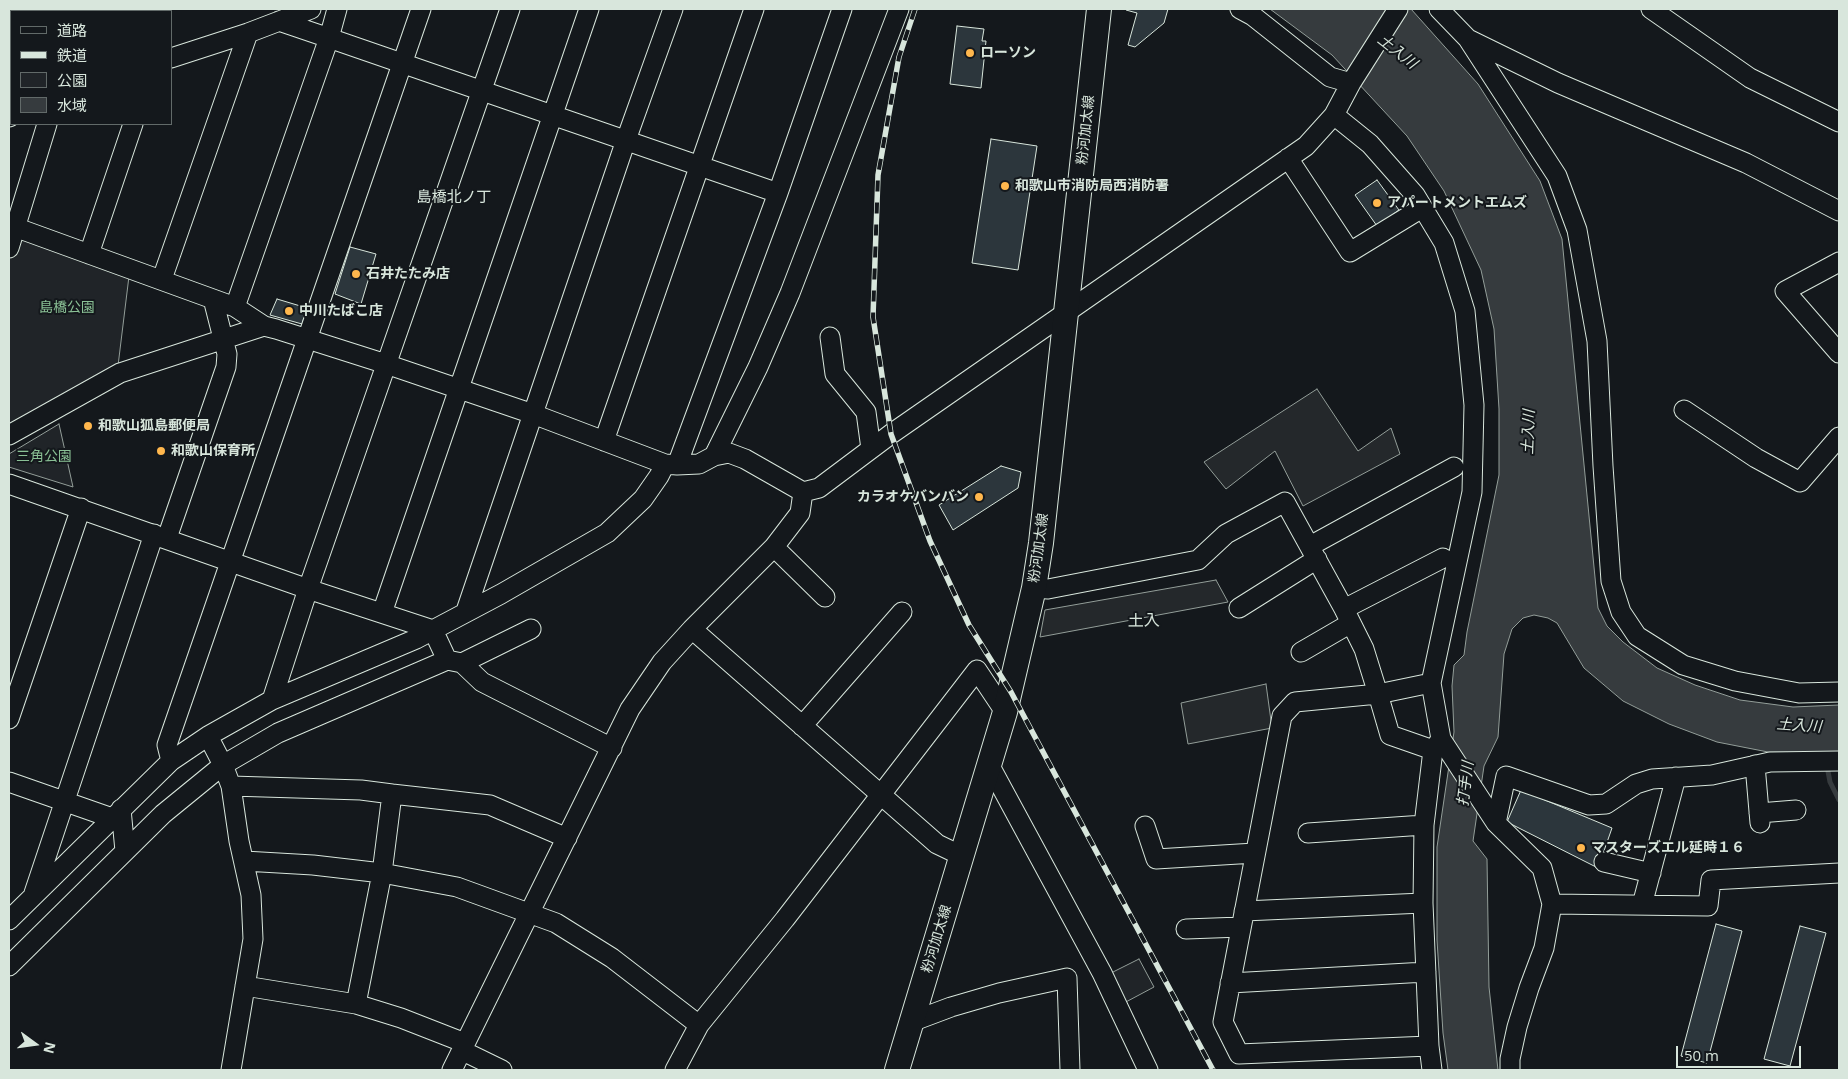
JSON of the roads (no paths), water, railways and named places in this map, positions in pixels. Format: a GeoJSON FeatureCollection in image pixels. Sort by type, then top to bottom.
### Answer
{"type":"FeatureCollection","features":[{"type":"Feature","properties":{"kind":"main road","name":"粉河加太線"},"geometry":{"type":"LineString","coordinates":[[897,1070],[990,766],[1005,712],[1034,588],[1041,543],[1099,9]]}},
{"type":"Feature","properties":{"kind":"street"},"geometry":{"type":"LineString","coordinates":[[172,58],[311,9]]}},
{"type":"Feature","properties":{"kind":"street"},"geometry":{"type":"LineString","coordinates":[[234,308],[329,38],[337,9]]}},
{"type":"Feature","properties":{"kind":"street"},"geometry":{"type":"LineString","coordinates":[[172,761],[167,745],[421,9]]}},
{"type":"Feature","properties":{"kind":"street"},"geometry":{"type":"LineString","coordinates":[[272,700],[308,589],[510,9]]}},
{"type":"Feature","properties":{"kind":"street"},"geometry":{"type":"LineString","coordinates":[[382,613],[589,9]]}},
{"type":"Feature","properties":{"kind":"street"},"geometry":{"type":"LineString","coordinates":[[466,611],[626,140],[673,9]]}},
{"type":"Feature","properties":{"kind":"street"},"geometry":{"type":"LineString","coordinates":[[604,441],[754,9]]}},
{"type":"Feature","properties":{"kind":"street"},"geometry":{"type":"LineString","coordinates":[[9,920],[34,894],[72,860],[116,813],[172,761],[208,736],[272,700],[433,630],[501,594],[607,533],[643,499],[659,476],[671,464],[778,193],[842,9]]}},
{"type":"Feature","properties":{"kind":"street"},"geometry":{"type":"LineString","coordinates":[[714,456],[758,367],[790,294],[899,9]]}},
{"type":"Feature","properties":{"kind":"street"},"geometry":{"type":"LineString","coordinates":[[1240,9],[1253,16],[1330,77],[1351,83]]}},
{"type":"Feature","properties":{"kind":"street"},"geometry":{"type":"LineString","coordinates":[[12,226],[213,299],[234,308],[264,326],[386,364],[671,464],[699,464],[714,456],[729,453],[745,458],[803,492],[819,488],[871,449],[1306,146],[1334,115],[1351,83],[1398,9]]}},
{"type":"Feature","properties":{"kind":"street"},"geometry":{"type":"LineString","coordinates":[[1438,9],[1468,39],[1557,176],[1577,230],[1597,340],[1611,582],[1621,612],[1637,636],[1683,665],[1735,681],[1799,693],[1839,692]]}},
{"type":"Feature","properties":{"kind":"street"},"geometry":{"type":"LineString","coordinates":[[1651,9],[1750,78],[1839,122]]}},
{"type":"Feature","properties":{"kind":"street"},"geometry":{"type":"LineString","coordinates":[[278,21],[778,193]]}},
{"type":"Feature","properties":{"kind":"street"},"geometry":{"type":"LineString","coordinates":[[162,279],[248,32]]}},
{"type":"Feature","properties":{"kind":"street"},"geometry":{"type":"LineString","coordinates":[[1468,39],[1558,83],[1746,163],[1839,211]]}},
{"type":"Feature","properties":{"kind":"street"},"geometry":{"type":"LineString","coordinates":[[1334,115],[1370,144],[1415,195],[1444,243],[1465,310],[1474,405],[1472,492],[1431,683],[1440,747],[1424,826],[1423,903],[1429,1046],[1432,1070]]}},
{"type":"Feature","properties":{"kind":"street"},"geometry":{"type":"LineString","coordinates":[[9,248],[12,226],[47,125]]}},
{"type":"Feature","properties":{"kind":"street"},"geometry":{"type":"LineString","coordinates":[[89,254],[132,125]]}},
{"type":"Feature","properties":{"kind":"street"},"geometry":{"type":"LineString","coordinates":[[1288,158],[1350,252],[1422,208]]}},
{"type":"Feature","properties":{"kind":"street"},"geometry":{"type":"LineString","coordinates":[[1839,262],[1785,291],[1839,353]]}},
{"type":"Feature","properties":{"kind":"street"},"geometry":{"type":"LineString","coordinates":[[34,894],[64,802],[160,536],[226,367],[227,354],[213,299]]}},
{"type":"Feature","properties":{"kind":"street"},"geometry":{"type":"LineString","coordinates":[[9,435],[120,373],[264,326]]}},
{"type":"Feature","properties":{"kind":"street"},"geometry":{"type":"LineString","coordinates":[[830,337],[835,374],[866,412],[871,449]]}},
{"type":"Feature","properties":{"kind":"street"},"geometry":{"type":"LineString","coordinates":[[1684,410],[1756,458],[1800,482],[1839,437]]}},
{"type":"Feature","properties":{"kind":"street"},"geometry":{"type":"LineString","coordinates":[[1239,608],[1313,553],[1454,467]]}},
{"type":"Feature","properties":{"kind":"street"},"geometry":{"type":"LineString","coordinates":[[9,484],[308,589],[433,630],[455,662],[482,682],[612,748]]}},
{"type":"Feature","properties":{"kind":"street"},"geometry":{"type":"LineString","coordinates":[[452,1070],[630,708],[662,662],[692,629],[774,547],[800,514],[803,492]]}},
{"type":"Feature","properties":{"kind":"street"},"geometry":{"type":"LineString","coordinates":[[1034,588],[1048,589],[1198,560],[1226,534],[1285,502],[1348,616],[1364,649],[1390,734],[1440,747],[1496,823],[1542,868],[1552,904],[1544,948],[1517,1028],[1510,1059],[1510,1070]]}},
{"type":"Feature","properties":{"kind":"street"},"geometry":{"type":"LineString","coordinates":[[9,718],[81,508]]}},
{"type":"Feature","properties":{"kind":"street"},"geometry":{"type":"LineString","coordinates":[[774,547],[825,597]]}},
{"type":"Feature","properties":{"kind":"street"},"geometry":{"type":"LineString","coordinates":[[1301,652],[1348,616],[1443,558]]}},
{"type":"Feature","properties":{"kind":"street"},"geometry":{"type":"LineString","coordinates":[[802,726],[902,612]]}},
{"type":"Feature","properties":{"kind":"street"},"geometry":{"type":"LineString","coordinates":[[9,966],[163,814],[223,765],[278,733],[455,662],[531,629]]}},
{"type":"Feature","properties":{"kind":"street"},"geometry":{"type":"LineString","coordinates":[[692,629],[937,844],[962,856]]}},
{"type":"Feature","properties":{"kind":"street"},"geometry":{"type":"LineString","coordinates":[[675,1070],[699,1025],[785,919],[977,670],[1005,712]]}},
{"type":"Feature","properties":{"kind":"street"},"geometry":{"type":"LineString","coordinates":[[1429,1046],[1240,1054],[1223,1022],[1282,716],[1295,702],[1378,694],[1431,683]]}},
{"type":"Feature","properties":{"kind":"street"},"geometry":{"type":"LineString","coordinates":[[208,736],[223,765],[231,786],[252,895],[253,938],[231,1070]]}},
{"type":"Feature","properties":{"kind":"street"},"geometry":{"type":"LineString","coordinates":[[1496,823],[1506,776],[1589,805],[1606,804],[1636,784],[1652,779],[1712,775],[1770,762],[1836,761]]}},
{"type":"Feature","properties":{"kind":"street"},"geometry":{"type":"LineString","coordinates":[[1755,765],[1759,818],[1796,810]]}},
{"type":"Feature","properties":{"kind":"street"},"geometry":{"type":"LineString","coordinates":[[990,766],[1102,973],[1148,1070]]}},
{"type":"Feature","properties":{"kind":"street"},"geometry":{"type":"LineString","coordinates":[[1642,905],[1676,777]]}},
{"type":"Feature","properties":{"kind":"street"},"geometry":{"type":"LineString","coordinates":[[9,782],[64,802],[116,813]]}},
{"type":"Feature","properties":{"kind":"street"},"geometry":{"type":"LineString","coordinates":[[231,786],[361,790],[490,805],[566,838]]}},
{"type":"Feature","properties":{"kind":"street"},"geometry":{"type":"LineString","coordinates":[[356,1004],[382,873],[392,794]]}},
{"type":"Feature","properties":{"kind":"street"},"geometry":{"type":"LineString","coordinates":[[116,813],[124,851]]}},
{"type":"Feature","properties":{"kind":"street"},"geometry":{"type":"LineString","coordinates":[[1145,826],[1156,859],[1255,853]]}},
{"type":"Feature","properties":{"kind":"street"},"geometry":{"type":"LineString","coordinates":[[1308,832],[1424,826]]}},
{"type":"Feature","properties":{"kind":"street"},"geometry":{"type":"LineString","coordinates":[[244,861],[312,865],[382,873],[457,887],[556,923],[612,958],[699,1025]]}},
{"type":"Feature","properties":{"kind":"street"},"geometry":{"type":"LineString","coordinates":[[1604,862],[1651,873]]}},
{"type":"Feature","properties":{"kind":"street"},"geometry":{"type":"LineString","coordinates":[[1552,904],[1708,906],[1712,880],[1839,873]]}},
{"type":"Feature","properties":{"kind":"street"},"geometry":{"type":"LineString","coordinates":[[1186,929],[1242,919],[1423,903]]}},
{"type":"Feature","properties":{"kind":"street"},"geometry":{"type":"LineString","coordinates":[[1230,983],[1426,972]]}},
{"type":"Feature","properties":{"kind":"street"},"geometry":{"type":"LineString","coordinates":[[911,1022],[951,1007],[999,993],[1067,978],[1070,1070]]}},
{"type":"Feature","properties":{"kind":"street"},"geometry":{"type":"LineString","coordinates":[[245,986],[356,1004],[401,1018],[464,1047],[502,1070]]}},
{"type":"Feature","properties":{"kind":"water"},"geometry":{"type":"Polygon","coordinates":[[[9,9],[120,9],[10,10],[9,48],[9,9]]]}},
{"type":"Feature","properties":{"kind":"water"},"geometry":{"type":"Polygon","coordinates":[[[1270,9],[1411,9],[1478,84],[1540,181],[1562,239],[1598,608],[1607,626],[1623,642],[1657,668],[1695,685],[1740,700],[1793,707],[1839,705],[1839,753],[1768,752],[1717,742],[1669,724],[1623,701],[1584,668],[1557,623],[1548,618],[1534,615],[1523,618],[1512,629],[1504,654],[1498,737],[1484,766],[1473,841],[1487,859],[1489,987],[1498,1070],[1448,1070],[1443,1033],[1437,940],[1437,847],[1454,732],[1452,686],[1454,665],[1464,655],[1499,475],[1499,409],[1494,329],[1481,270],[1444,191],[1407,136],[1332,55],[1270,9]]]}},
{"type":"Feature","properties":{"kind":"waterway"},"geometry":{"type":"LineString","coordinates":[[1827,766],[1830,782],[1839,800]]}},
{"type":"Feature","properties":{"kind":"railway"},"geometry":{"type":"LineString","coordinates":[[915,9],[899,57],[878,175],[873,317],[891,434],[930,541],[969,625],[1011,692],[1213,1070]]}},
{"type":"Feature","properties":{"kind":"place","name":"ローソン"},"geometry":{"type":"Point","coordinates":[970,53]}},
{"type":"Feature","properties":{"kind":"place","name":"和歌山市消防局西消防署"},"geometry":{"type":"Point","coordinates":[1005,186]}},
{"type":"Feature","properties":{"kind":"place","name":"アパートメントエムズ"},"geometry":{"type":"Point","coordinates":[1377,203]}},
{"type":"Feature","properties":{"kind":"place","name":"石井たたみ店"},"geometry":{"type":"Point","coordinates":[356,274]}},
{"type":"Feature","properties":{"kind":"place","name":"中川たばこ店"},"geometry":{"type":"Point","coordinates":[289,311]}},
{"type":"Feature","properties":{"kind":"place","name":"和歌山狐島郵便局"},"geometry":{"type":"Point","coordinates":[88,426]}},
{"type":"Feature","properties":{"kind":"place","name":"和歌山保育所"},"geometry":{"type":"Point","coordinates":[161,451]}},
{"type":"Feature","properties":{"kind":"place","name":"カラオケバンバン"},"geometry":{"type":"Point","coordinates":[979,497]}},
{"type":"Feature","properties":{"kind":"place","name":"マスターズエル延時１６"},"geometry":{"type":"Point","coordinates":[1581,848]}},
{"type":"Feature","properties":{"kind":"district","name":"島橋北ノ丁"},"geometry":{"type":"Point","coordinates":[454,198]}},
{"type":"Feature","properties":{"kind":"district","name":"土入"},"geometry":{"type":"Point","coordinates":[1144,621]}},
{"type":"Feature","properties":{"kind":"water label","name":"土入川"},"geometry":{"type":"Point","coordinates":[1397,52]}},
{"type":"Feature","properties":{"kind":"water label","name":"土入川"},"geometry":{"type":"Point","coordinates":[1529,432]}},
{"type":"Feature","properties":{"kind":"water label","name":"土入川"},"geometry":{"type":"Point","coordinates":[1799,726]}},
{"type":"Feature","properties":{"kind":"water label","name":"打手川"},"geometry":{"type":"Point","coordinates":[1466,784]}},
{"type":"Feature","properties":{"kind":"park label","name":"島橋公園"},"geometry":{"type":"Point","coordinates":[67,308]}},
{"type":"Feature","properties":{"kind":"park label","name":"三角公園"},"geometry":{"type":"Point","coordinates":[44,457]}}]}
